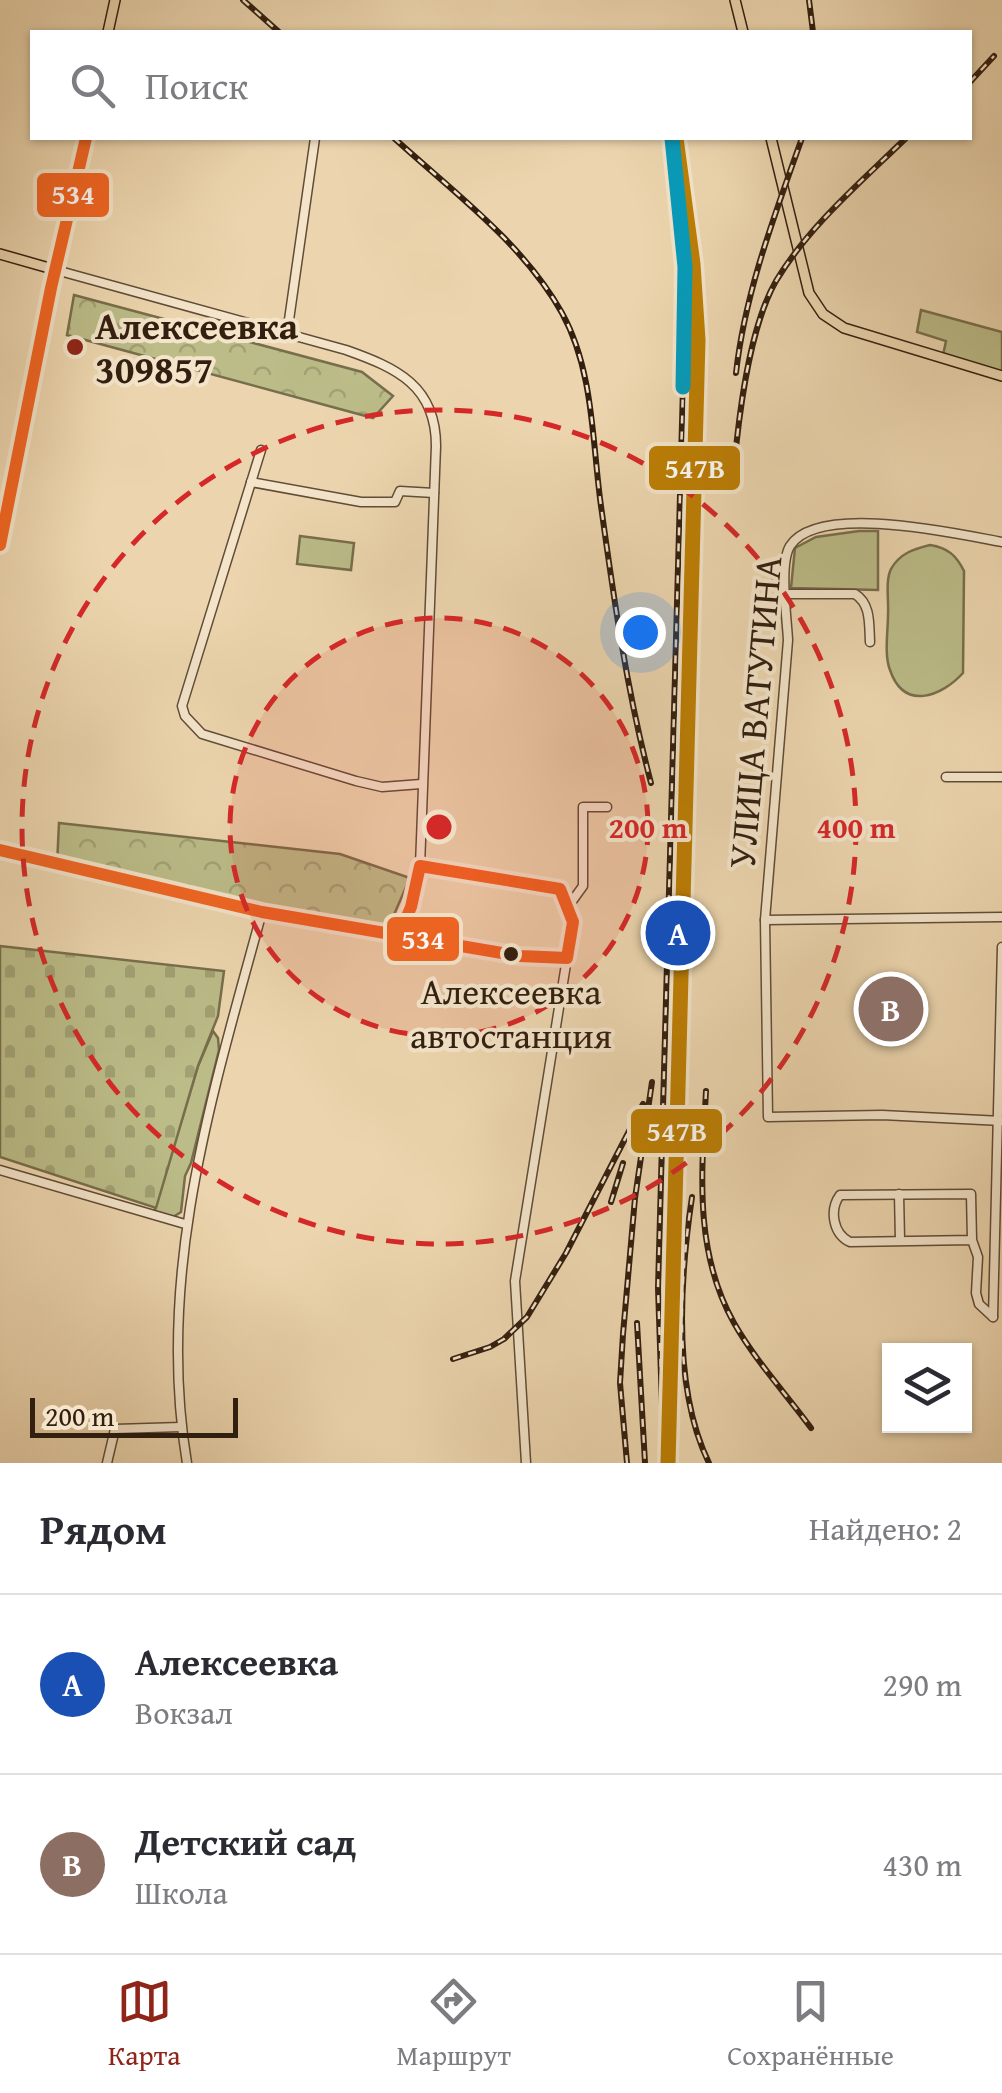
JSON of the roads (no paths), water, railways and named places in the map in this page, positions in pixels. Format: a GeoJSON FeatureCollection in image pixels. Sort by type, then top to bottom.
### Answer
{"type":"FeatureCollection","features":[{"type":"Feature","properties":{"kind":"main road"},"geometry":{"type":"LineString","coordinates":[[108,30],[115,0]]}},
{"type":"Feature","properties":{"kind":"main road"},"geometry":{"type":"LineString","coordinates":[[735,0],[742,30]]}},
{"type":"Feature","properties":{"kind":"main road"},"geometry":{"type":"LineString","coordinates":[[0,254],[56,270],[86,140]]}},
{"type":"Feature","properties":{"kind":"main road"},"geometry":{"type":"LineString","coordinates":[[771,140],[802,269],[822,314],[844,328],[1002,376]]}},
{"type":"Feature","properties":{"kind":"street"},"geometry":{"type":"LineString","coordinates":[[287,334],[315,140]]}},
{"type":"Feature","properties":{"kind":"street"},"geometry":{"type":"LineString","coordinates":[[0,544],[56,270],[380,362],[404,376],[426,398],[436,426],[420,866],[411,906],[399,935]]}},
{"type":"Feature","properties":{"kind":"street"},"geometry":{"type":"LineString","coordinates":[[260,450],[182,706],[184,716],[202,734],[356,781],[382,787],[421,784]]}},
{"type":"Feature","properties":{"kind":"street"},"geometry":{"type":"LineString","coordinates":[[0,479],[14,481]]}},
{"type":"Feature","properties":{"kind":"street"},"geometry":{"type":"LineString","coordinates":[[251,482],[360,502],[395,502],[400,491],[410,489],[434,493]]}},
{"type":"Feature","properties":{"kind":"street","name":"УЛИЦА ВАТУТИНА"},"geometry":{"type":"LineString","coordinates":[[1000,1121],[882,1115],[768,1117],[766,920],[788,640],[785,594],[790,545],[811,530],[868,523],[958,532],[1002,542]]}},
{"type":"Feature","properties":{"kind":"street"},"geometry":{"type":"LineString","coordinates":[[785,594],[855,594],[867,608],[870,642]]}},
{"type":"Feature","properties":{"kind":"street"},"geometry":{"type":"LineString","coordinates":[[946,777],[1002,777]]}},
{"type":"Feature","properties":{"kind":"street"},"geometry":{"type":"LineString","coordinates":[[570,904],[583,886],[583,807],[607,806]]}},
{"type":"Feature","properties":{"kind":"street"},"geometry":{"type":"LineString","coordinates":[[0,850],[262,912],[520,956],[567,958]]}},
{"type":"Feature","properties":{"kind":"street"},"geometry":{"type":"LineString","coordinates":[[420,866],[560,889],[570,904],[574,926],[515,1281],[526,1463]]}},
{"type":"Feature","properties":{"kind":"street"},"geometry":{"type":"LineString","coordinates":[[186,1463],[180,1427],[178,1340],[185,1224],[221,1062],[262,912]]}},
{"type":"Feature","properties":{"kind":"street","name":"УЛИЦА ВАТУТИНА"},"geometry":{"type":"LineString","coordinates":[[766,920],[1002,917]]}},
{"type":"Feature","properties":{"kind":"street"},"geometry":{"type":"LineString","coordinates":[[972,1240],[850,1242],[840,1238],[836,1231],[834,1204],[840,1195],[971,1194],[978,1304],[993,1317],[999,1276],[1002,947]]}},
{"type":"Feature","properties":{"kind":"street"},"geometry":{"type":"LineString","coordinates":[[0,1170],[185,1224]]}},
{"type":"Feature","properties":{"kind":"street"},"geometry":{"type":"LineString","coordinates":[[898,1194],[900,1240]]}},
{"type":"Feature","properties":{"kind":"street"},"geometry":{"type":"LineString","coordinates":[[107,1463],[115,1428],[180,1427]]}},
{"type":"Feature","properties":{"kind":"railway"},"geometry":{"type":"LineString","coordinates":[[243,0],[277,30]]}},
{"type":"Feature","properties":{"kind":"railway"},"geometry":{"type":"LineString","coordinates":[[809,0],[813,30]]}},
{"type":"Feature","properties":{"kind":"railway"},"geometry":{"type":"LineString","coordinates":[[972,80],[994,56]]}},
{"type":"Feature","properties":{"kind":"railway"},"geometry":{"type":"LineString","coordinates":[[396,140],[507,241],[546,288],[572,335],[586,383],[616,611],[651,783]]}},
{"type":"Feature","properties":{"kind":"railway"},"geometry":{"type":"LineString","coordinates":[[736,373],[754,283],[801,140]]}},
{"type":"Feature","properties":{"kind":"railway"},"geometry":{"type":"LineString","coordinates":[[734,468],[752,347],[776,281],[820,223],[904,140]]}},
{"type":"Feature","properties":{"kind":"railway"},"geometry":{"type":"LineString","coordinates":[[664,1463],[658,1288],[683,387]]}},
{"type":"Feature","properties":{"kind":"railway"},"geometry":{"type":"LineString","coordinates":[[627,1463],[620,1383],[623,1334],[635,1198],[652,1082]]}},
{"type":"Feature","properties":{"kind":"railway"},"geometry":{"type":"LineString","coordinates":[[706,1091],[703,1209],[712,1267],[742,1337],[811,1428]]}},
{"type":"Feature","properties":{"kind":"railway"},"geometry":{"type":"LineString","coordinates":[[453,1359],[490,1347],[527,1317],[566,1253],[643,1104]]}},
{"type":"Feature","properties":{"kind":"railway"},"geometry":{"type":"LineString","coordinates":[[611,1202],[623,1163]]}},
{"type":"Feature","properties":{"kind":"railway"},"geometry":{"type":"LineString","coordinates":[[692,1197],[682,1297],[684,1367],[697,1433],[709,1463]]}},
{"type":"Feature","properties":{"kind":"railway"},"geometry":{"type":"LineString","coordinates":[[637,1323],[645,1463]]}},
{"type":"Feature","properties":{"kind":"place","name":"Алексеевка 309857"},"geometry":{"type":"Point","coordinates":[75,347]}},
{"type":"Feature","properties":{"kind":"place","name":"Алексеевка"},"geometry":{"type":"Point","coordinates":[678,933]}},
{"type":"Feature","properties":{"kind":"place","name":"Алексеевка автостанция"},"geometry":{"type":"Point","coordinates":[511,954]}},
{"type":"Feature","properties":{"kind":"place","name":"Детский сад"},"geometry":{"type":"Point","coordinates":[891,1009]}}]}
